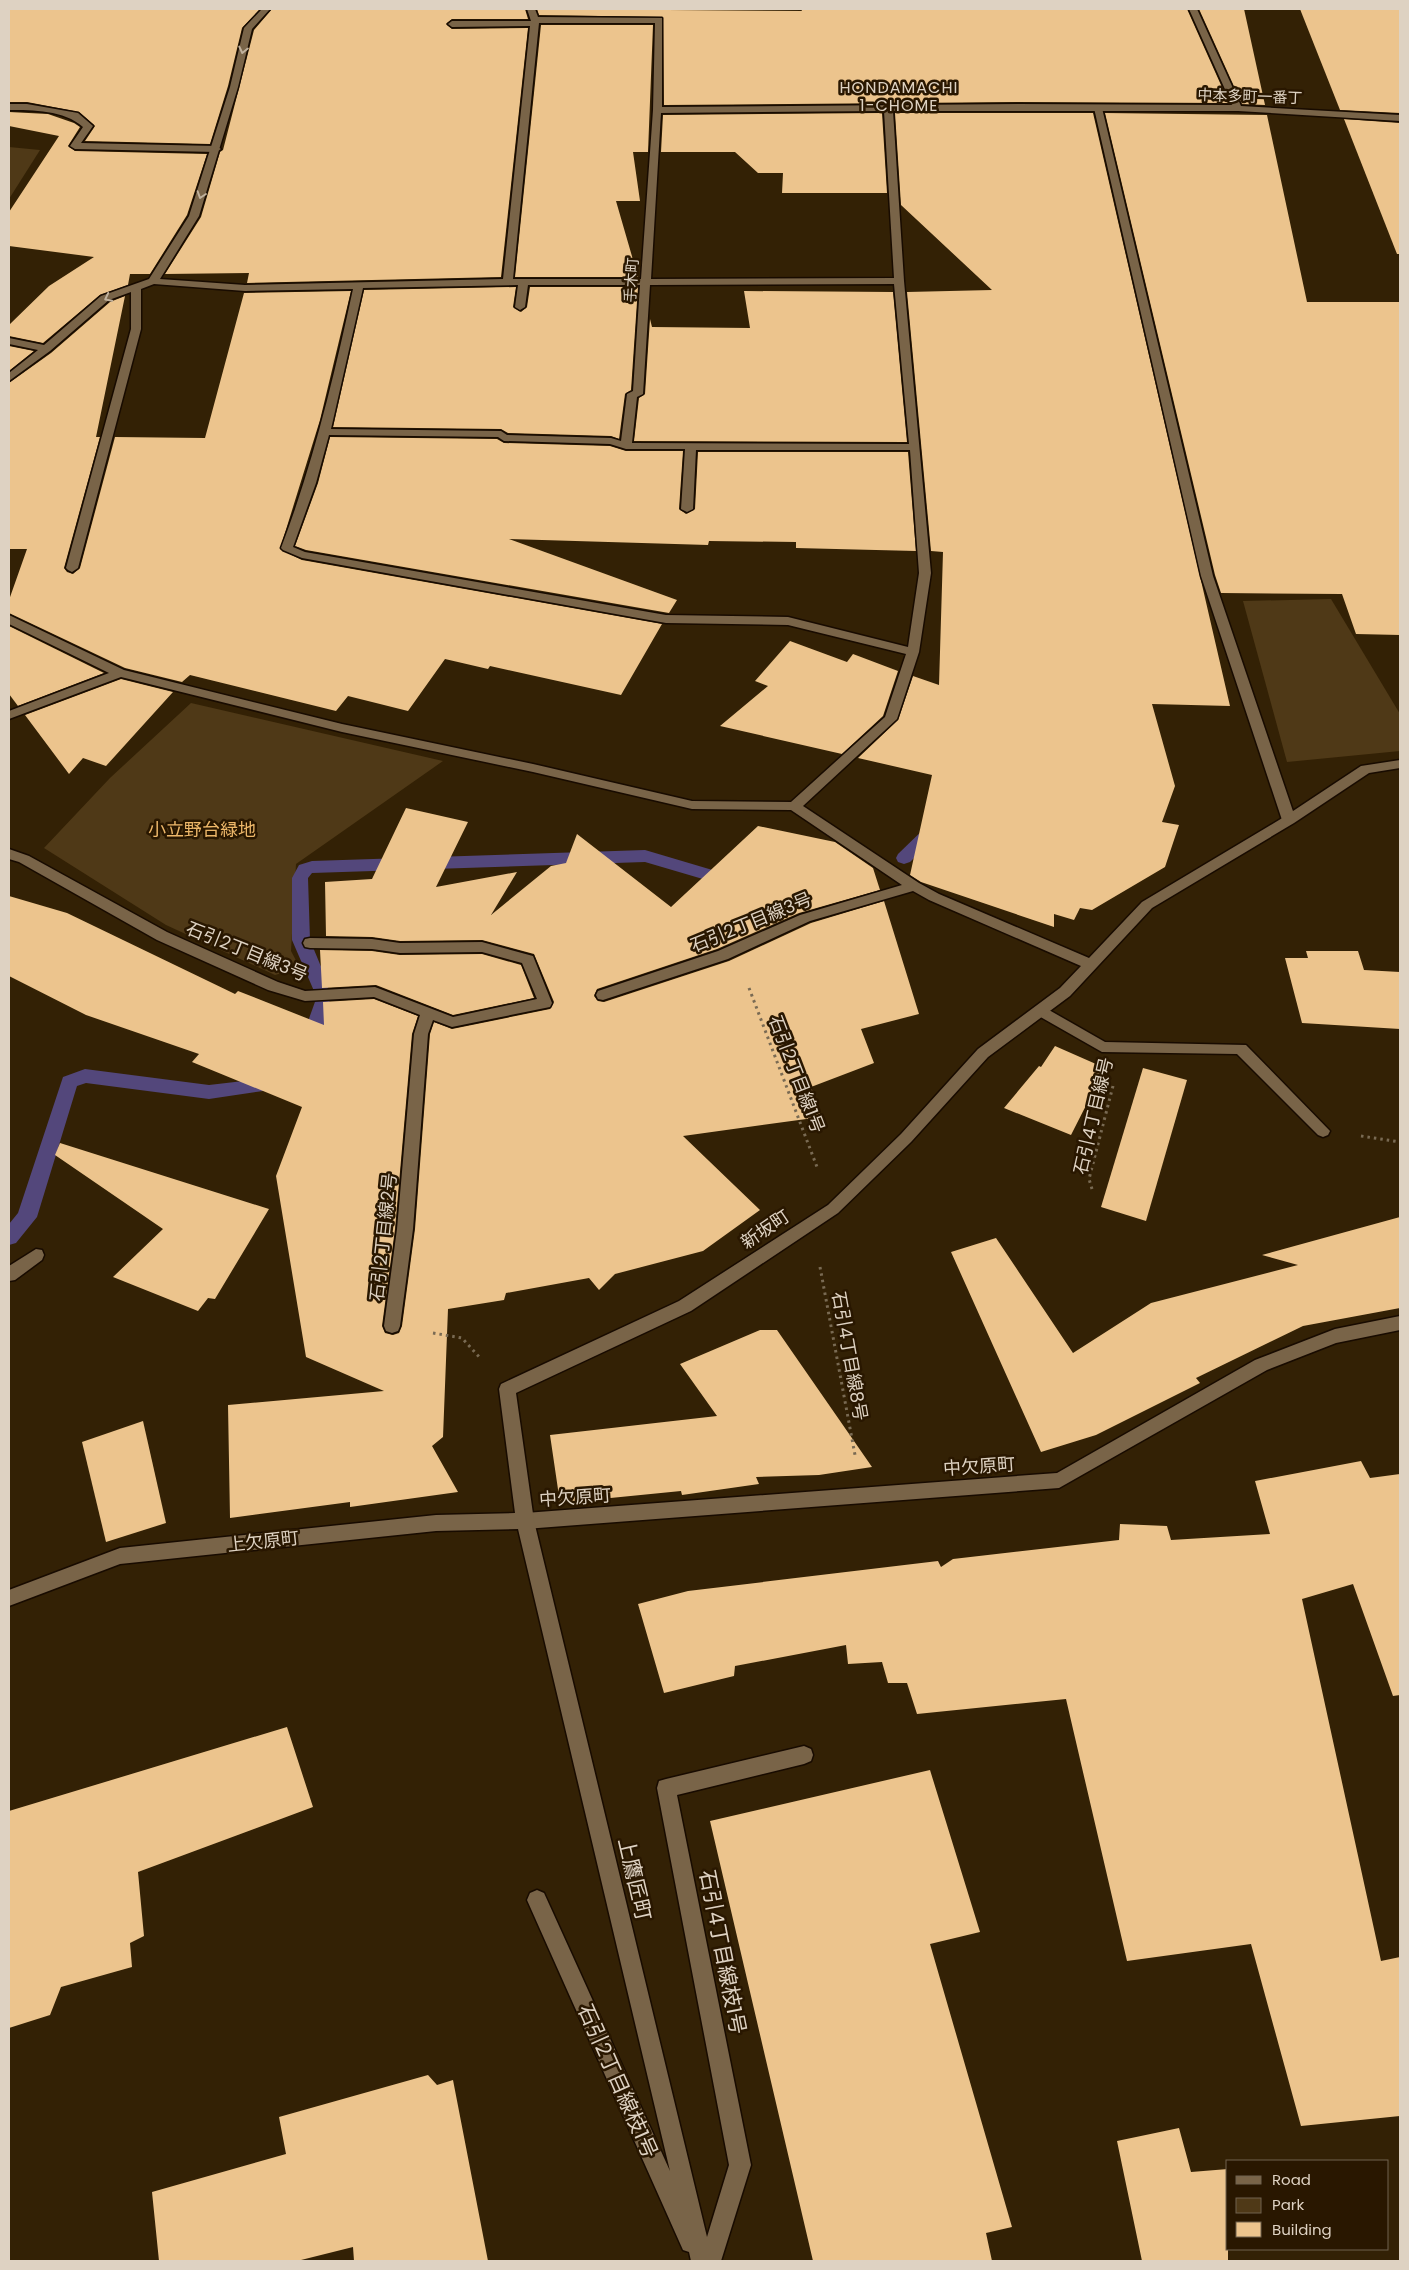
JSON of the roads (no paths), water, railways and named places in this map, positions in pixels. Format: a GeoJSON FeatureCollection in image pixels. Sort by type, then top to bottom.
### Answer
{"type":"FeatureCollection","features":[{"type":"Feature","properties":{"kind":"street"},"geometry":{"type":"LineString","coordinates":[[154,281],[194,216],[234,87],[248,28],[266,9]]}},
{"type":"Feature","properties":{"kind":"street"},"geometry":{"type":"LineString","coordinates":[[508,282],[535,22],[531,9]]}},
{"type":"Feature","properties":{"kind":"street"},"geometry":{"type":"LineString","coordinates":[[1194,9],[1238,108]]}},
{"type":"Feature","properties":{"kind":"street","name":"手木町"},"geometry":{"type":"LineString","coordinates":[[535,22],[659,20],[657,110],[638,394],[632,394],[626,446]]}},
{"type":"Feature","properties":{"kind":"street"},"geometry":{"type":"LineString","coordinates":[[452,24],[535,22]]}},
{"type":"Feature","properties":{"kind":"street"},"geometry":{"type":"LineString","coordinates":[[9,106],[75,115],[88,126],[75,146],[216,149]]}},
{"type":"Feature","properties":{"kind":"street"},"geometry":{"type":"LineString","coordinates":[[794,806],[891,719],[913,652],[925,573],[899,281],[888,108]]}},
{"type":"Feature","properties":{"kind":"street"},"geometry":{"type":"LineString","coordinates":[[1098,108],[1206,576],[1289,820]]}},
{"type":"Feature","properties":{"kind":"street","name":"中本多町一番丁"},"geometry":{"type":"LineString","coordinates":[[657,110],[1238,108],[1400,118]]}},
{"type":"Feature","properties":{"kind":"street"},"geometry":{"type":"LineString","coordinates":[[9,378],[105,298],[154,281],[245,288],[508,282],[899,281]]}},
{"type":"Feature","properties":{"kind":"street"},"geometry":{"type":"LineString","coordinates":[[520,307],[523,282]]}},
{"type":"Feature","properties":{"kind":"street"},"geometry":{"type":"LineString","coordinates":[[359,285],[327,432],[304,505],[287,548],[302,555],[666,619],[788,621],[913,652]]}},
{"type":"Feature","properties":{"kind":"street"},"geometry":{"type":"LineString","coordinates":[[72,568],[136,329],[136,287]]}},
{"type":"Feature","properties":{"kind":"street"},"geometry":{"type":"LineString","coordinates":[[9,341],[46,349]]}},
{"type":"Feature","properties":{"kind":"street"},"geometry":{"type":"LineString","coordinates":[[327,432],[501,434],[504,438],[610,441],[626,446],[915,447]]}},
{"type":"Feature","properties":{"kind":"street"},"geometry":{"type":"LineString","coordinates":[[687,509],[691,447]]}},
{"type":"Feature","properties":{"kind":"street"},"geometry":{"type":"LineString","coordinates":[[9,619],[120,673],[342,728],[533,768],[692,805],[794,806],[914,886],[934,897],[1092,965]]}},
{"type":"Feature","properties":{"kind":"street"},"geometry":{"type":"LineString","coordinates":[[9,715],[120,673]]}},
{"type":"Feature","properties":{"kind":"street","name":"新坂町"},"geometry":{"type":"LineString","coordinates":[[525,1514],[507,1389],[685,1306],[833,1209],[906,1138],[983,1053],[1042,1011],[1065,992],[1147,905],[1289,820],[1366,768],[1400,764]]}},
{"type":"Feature","properties":{"kind":"street","name":"石引2丁目線3号"},"geometry":{"type":"LineString","coordinates":[[9,854],[24,859],[162,936],[273,986],[305,996],[375,992],[452,1022],[545,1003],[528,960],[482,948],[400,948],[372,944],[310,943]]}},
{"type":"Feature","properties":{"kind":"street","name":"石引2丁目線3号"},"geometry":{"type":"LineString","coordinates":[[603,995],[734,950],[805,918],[914,886]]}},
{"type":"Feature","properties":{"kind":"street"},"geometry":{"type":"LineString","coordinates":[[1042,1011],[1102,1047],[1123,1049],[1240,1049],[1323,1131]]}},
{"type":"Feature","properties":{"kind":"street","name":"石引2丁目線2号"},"geometry":{"type":"LineString","coordinates":[[392,1326],[405,1229],[421,1034],[428,1014]]}},
{"type":"Feature","properties":{"kind":"street"},"geometry":{"type":"LineString","coordinates":[[9,1275],[36,1255]]}},
{"type":"Feature","properties":{"kind":"street","name":"中欠原町"},"geometry":{"type":"LineString","coordinates":[[525,1514],[862,1495],[1059,1480],[1261,1365],[1335,1336],[1400,1323]]}},
{"type":"Feature","properties":{"kind":"street","name":"上欠原町"},"geometry":{"type":"LineString","coordinates":[[9,1598],[120,1556],[525,1514]]}},
{"type":"Feature","properties":{"kind":"street","name":"上鷹匠町"},"geometry":{"type":"LineString","coordinates":[[525,1514],[701,2261]]}},
{"type":"Feature","properties":{"kind":"street","name":"石引4丁目線枝1号"},"geometry":{"type":"LineString","coordinates":[[710,2261],[740,2165],[666,1788],[804,1755]]}},
{"type":"Feature","properties":{"kind":"street","name":"石引2丁目線枝1号"},"geometry":{"type":"LineString","coordinates":[[537,1900],[701,2261]]}},
{"type":"Feature","properties":{"kind":"waterway"},"geometry":{"type":"LineString","coordinates":[[904,858],[935,828]]}},
{"type":"Feature","properties":{"kind":"waterway"},"geometry":{"type":"LineString","coordinates":[[320,986],[301,940],[300,878],[305,869],[312,867],[645,856],[730,881]]}},
{"type":"Feature","properties":{"kind":"waterway"},"geometry":{"type":"LineString","coordinates":[[305,1042],[314,1029],[322,1004]]}},
{"type":"Feature","properties":{"kind":"waterway"},"geometry":{"type":"LineString","coordinates":[[9,1237],[27,1217],[69,1082],[85,1076],[209,1092],[256,1086],[273,1074]]}},
{"type":"Feature","properties":{"kind":"district","name":"HONDAMACHI 1-CHOME"},"geometry":{"type":"Point","coordinates":[899,96]}},
{"type":"Feature","properties":{"kind":"park label","name":"小立野台緑地"},"geometry":{"type":"Point","coordinates":[202,829]}}]}
